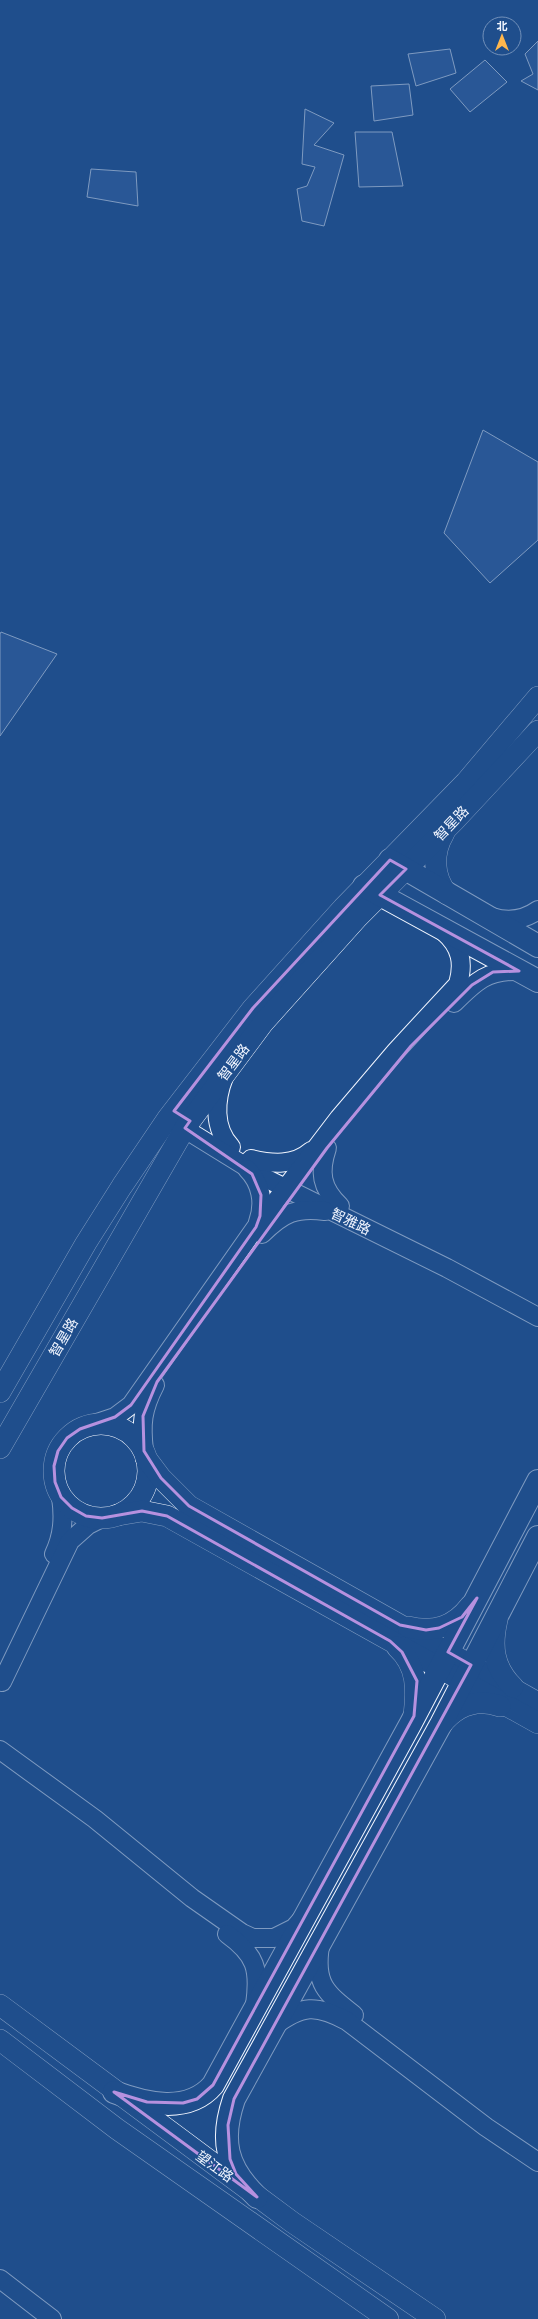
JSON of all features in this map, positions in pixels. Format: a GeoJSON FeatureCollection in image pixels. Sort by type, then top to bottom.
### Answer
{"type":"FeatureCollection","features":[{"type":"Feature","properties":{"kind":"main road","name":"智星路"},"geometry":{"type":"LineString","coordinates":[[0,1392],[86,1243],[179,1120],[253,1008],[398,865],[538,697]]}},
{"type":"Feature","properties":{"kind":"main road","name":"智星路"},"geometry":{"type":"LineString","coordinates":[[398,865],[447,828],[538,731]]}},
{"type":"Feature","properties":{"kind":"main road"},"geometry":{"type":"LineString","coordinates":[[447,828],[440,840],[435,863],[437,874],[447,894]]}},
{"type":"Feature","properties":{"kind":"main road"},"geometry":{"type":"LineString","coordinates":[[398,865],[538,946]]}},
{"type":"Feature","properties":{"kind":"main road","name":"智星路"},"geometry":{"type":"LineString","coordinates":[[0,1448],[179,1120],[227,1071],[263,1023],[358,917],[372,891]]}},
{"type":"Feature","properties":{"kind":"main road"},"geometry":{"type":"LineString","coordinates":[[372,891],[529,976]]}},
{"type":"Feature","properties":{"kind":"main road"},"geometry":{"type":"LineString","coordinates":[[358,917],[370,911],[385,909],[412,914]]}},
{"type":"Feature","properties":{"kind":"main road"},"geometry":{"type":"LineString","coordinates":[[477,1598],[462,1617],[439,1628],[395,1633],[167,1516],[142,1511],[110,1517],[86,1516],[72,1508],[61,1497],[55,1482],[54,1466],[58,1451],[67,1438],[80,1429],[94,1424],[109,1425],[124,1430],[135,1439],[161,1478],[189,1506],[395,1633],[467,1674],[524,1702]]}},
{"type":"Feature","properties":{"kind":"main road"},"geometry":{"type":"LineString","coordinates":[[110,1517],[131,1507],[142,1495],[147,1481],[145,1454]]}},
{"type":"Feature","properties":{"kind":"main road"},"geometry":{"type":"LineString","coordinates":[[114,2092],[130,2098],[165,2104],[183,2103],[206,2093],[213,2084],[444,1661],[538,1481]]}},
{"type":"Feature","properties":{"kind":"main road"},"geometry":{"type":"LineString","coordinates":[[257,2197],[236,2174],[230,2159],[228,2126],[234,2099],[438,1729],[538,1537]]}},
{"type":"Feature","properties":{"kind":"main road"},"geometry":{"type":"LineString","coordinates":[[498,1613],[492,1644],[496,1660],[502,1673],[524,1702],[538,1724]]}},
{"type":"Feature","properties":{"kind":"main road"},"geometry":{"type":"LineString","coordinates":[[395,1633],[402,1652],[417,1681],[414,1716]]}},
{"type":"Feature","properties":{"kind":"main road"},"geometry":{"type":"LineString","coordinates":[[438,1729],[450,1714],[468,1704],[485,1702],[524,1702]]}},
{"type":"Feature","properties":{"kind":"main road","name":"望江路"},"geometry":{"type":"LineString","coordinates":[[0,2006],[257,2197],[435,2319]]}},
{"type":"Feature","properties":{"kind":"main road","name":"望江路"},"geometry":{"type":"LineString","coordinates":[[0,2040],[117,2129],[388,2319]]}},
{"type":"Feature","properties":{"kind":"street"},"geometry":{"type":"LineString","coordinates":[[485,915],[513,920],[526,917],[538,910]]}},
{"type":"Feature","properties":{"kind":"street"},"geometry":{"type":"LineString","coordinates":[[94,1424],[115,1417],[131,1405],[259,1230],[396,1050],[458,984],[462,970],[460,953],[450,938],[438,928]]}},
{"type":"Feature","properties":{"kind":"street"},"geometry":{"type":"LineString","coordinates":[[259,1230],[261,1195],[247,1162],[278,1163],[294,1161],[322,1147],[411,1046],[472,985],[493,972],[529,976]]}},
{"type":"Feature","properties":{"kind":"street"},"geometry":{"type":"LineString","coordinates":[[227,1071],[220,1087],[217,1112],[224,1139],[231,1147]]}},
{"type":"Feature","properties":{"kind":"street","name":"智雅路"},"geometry":{"type":"LineString","coordinates":[[179,1120],[231,1147],[247,1162]]}},
{"type":"Feature","properties":{"kind":"street","name":"智雅路"},"geometry":{"type":"LineString","coordinates":[[179,1120],[247,1162],[292,1187],[441,1256],[538,1308]]}},
{"type":"Feature","properties":{"kind":"street"},"geometry":{"type":"LineString","coordinates":[[145,1454],[143,1416],[146,1403],[157,1382],[259,1230],[297,1210],[337,1209],[325,1188],[321,1177],[323,1160],[322,1147]]}},
{"type":"Feature","properties":{"kind":"street","name":"智雅路"},"geometry":{"type":"LineString","coordinates":[[337,1209],[538,1317]]}},
{"type":"Feature","properties":{"kind":"street"},"geometry":{"type":"LineString","coordinates":[[0,1667],[61,1535],[63,1521],[61,1497]]}},
{"type":"Feature","properties":{"kind":"street"},"geometry":{"type":"LineString","coordinates":[[0,1680],[2,1682],[70,1541],[88,1525],[110,1517]]}},
{"type":"Feature","properties":{"kind":"street"},"geometry":{"type":"LineString","coordinates":[[0,1750],[95,1819],[192,1898],[242,1933],[253,1938],[274,1938],[294,1928],[304,1917]]}},
{"type":"Feature","properties":{"kind":"street"},"geometry":{"type":"LineString","coordinates":[[0,1759],[52,1796],[246,1949],[251,1956],[257,1974],[255,2007]]}},
{"type":"Feature","properties":{"kind":"street"},"geometry":{"type":"LineString","coordinates":[[321,1942],[318,1971],[320,1981],[325,1990],[335,2001],[538,2152]]}},
{"type":"Feature","properties":{"kind":"street"},"geometry":{"type":"LineString","coordinates":[[274,2027],[299,2010],[315,2008],[332,2012],[347,2021],[486,2127],[538,2162]]}},
{"type":"Feature","properties":{"kind":"street"},"geometry":{"type":"LineString","coordinates":[[0,2279],[52,2319]]}},
{"type":"Feature","properties":{"kind":"street"},"geometry":{"type":"LineString","coordinates":[[0,2291],[38,2319]]}},
{"type":"Feature","properties":{"kind":"highlighted area"},"geometry":{"type":"Polygon","coordinates":[[[390,860],[406,869],[380,895],[519,971],[493,972],[472,985],[411,1046],[327,1148],[157,1382],[143,1416],[144,1451],[161,1478],[189,1506],[400,1625],[426,1630],[439,1628],[462,1617],[477,1598],[448,1652],[471,1665],[234,2099],[228,2125],[230,2159],[236,2174],[257,2197],[114,2092],[147,2102],[183,2103],[197,2099],[213,2085],[414,1716],[417,1681],[402,1652],[390,1641],[167,1516],[142,1511],[102,1518],[86,1516],[72,1508],[61,1497],[55,1482],[54,1466],[58,1451],[67,1438],[80,1429],[115,1417],[131,1405],[256,1227],[260,1216],[261,1195],[252,1174],[185,1128],[190,1121],[174,1111],[253,1008],[390,860]]]}},
{"type":"Feature","properties":{"kind":"building"},"geometry":{"type":"Polygon","coordinates":[[[538,41],[538,90],[521,81],[533,74],[525,54],[538,41]]]}},
{"type":"Feature","properties":{"kind":"building"},"geometry":{"type":"Polygon","coordinates":[[[450,49],[456,73],[416,86],[408,54],[450,49]]]}},
{"type":"Feature","properties":{"kind":"building"},"geometry":{"type":"Polygon","coordinates":[[[485,60],[507,82],[470,112],[450,89],[485,60]]]}},
{"type":"Feature","properties":{"kind":"building"},"geometry":{"type":"Polygon","coordinates":[[[409,84],[413,115],[374,121],[371,86],[409,84]]]}},
{"type":"Feature","properties":{"kind":"building"},"geometry":{"type":"Polygon","coordinates":[[[305,109],[334,123],[314,145],[344,155],[324,226],[302,221],[297,189],[307,186],[315,167],[302,164],[305,109]]]}},
{"type":"Feature","properties":{"kind":"building"},"geometry":{"type":"Polygon","coordinates":[[[355,132],[392,132],[403,186],[359,187],[355,132]]]}},
{"type":"Feature","properties":{"kind":"building"},"geometry":{"type":"Polygon","coordinates":[[[91,169],[136,172],[138,206],[87,197],[91,169]]]}},
{"type":"Feature","properties":{"kind":"building"},"geometry":{"type":"Polygon","coordinates":[[[483,430],[538,462],[538,540],[490,583],[444,533],[483,430]]]}},
{"type":"Feature","properties":{"kind":"building"},"geometry":{"type":"Polygon","coordinates":[[[1,632],[57,654],[0,736],[0,634],[1,632]]]}}]}
